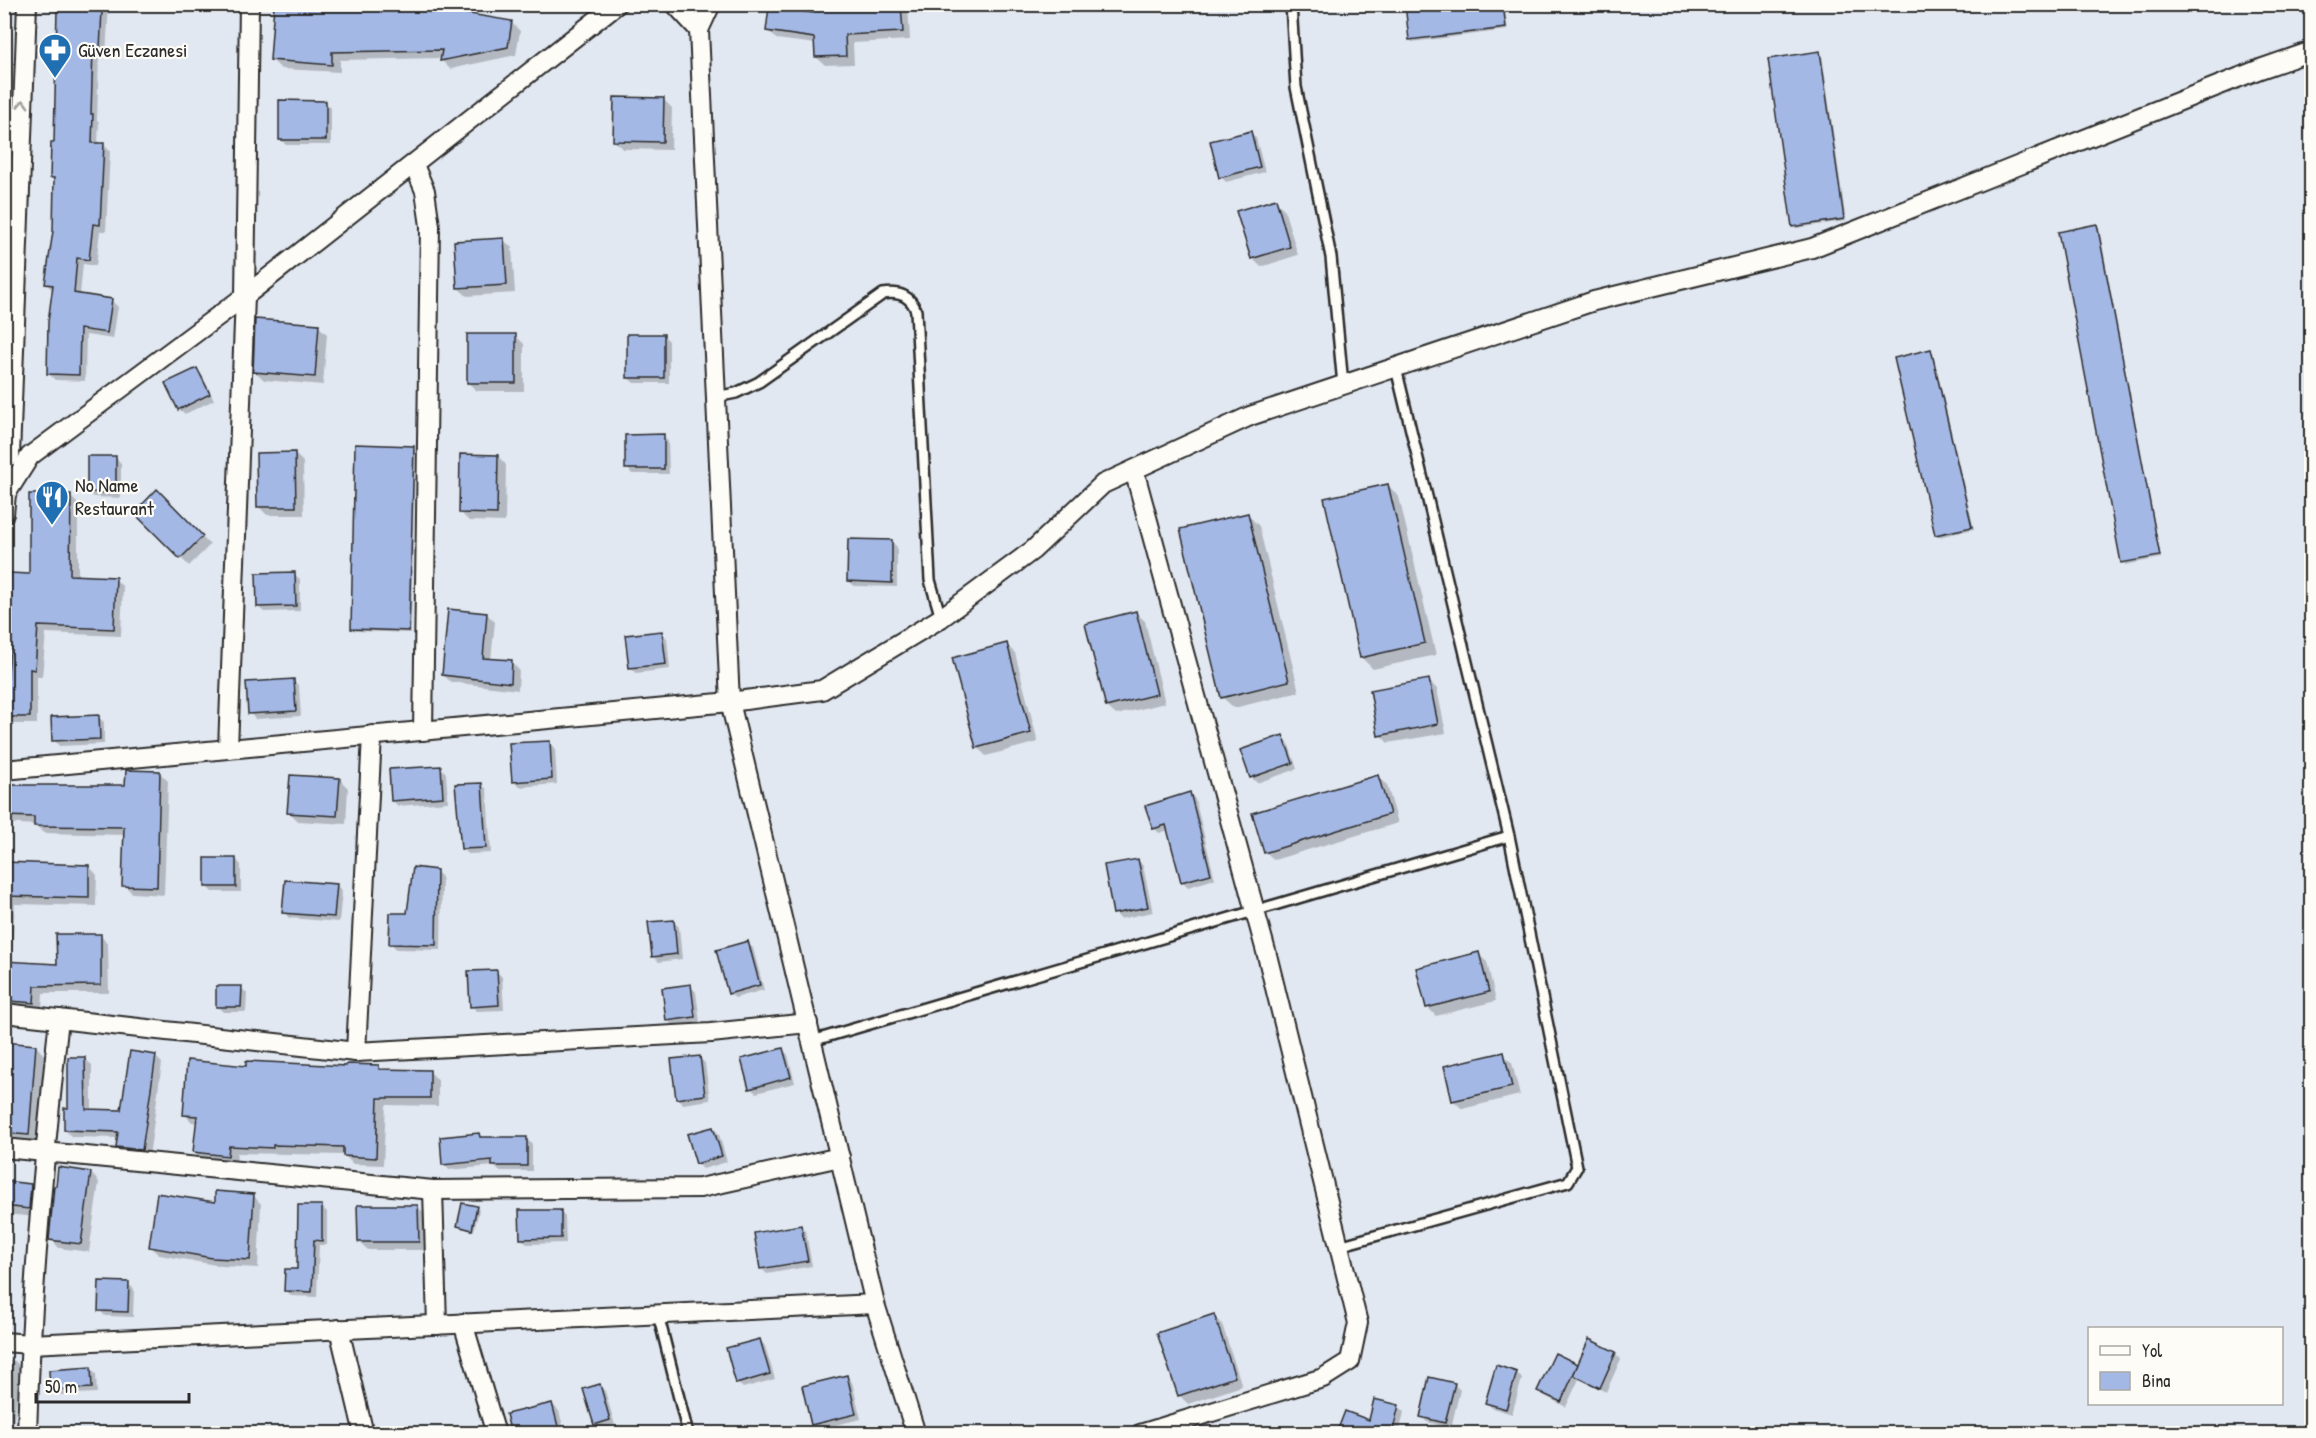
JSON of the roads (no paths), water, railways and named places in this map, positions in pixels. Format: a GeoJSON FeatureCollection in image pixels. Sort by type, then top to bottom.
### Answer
{"type":"FeatureCollection","features":[{"type":"Feature","properties":{"kind":"street"},"geometry":{"type":"LineString","coordinates":[[27,4],[7,457],[30,456]]}},
{"type":"Feature","properties":{"kind":"street"},"geometry":{"type":"LineString","coordinates":[[228,749],[245,296],[249,4]]}},
{"type":"Feature","properties":{"kind":"street"},"geometry":{"type":"LineString","coordinates":[[4,514],[6,494],[30,456],[245,296],[617,4]]}},
{"type":"Feature","properties":{"kind":"street"},"geometry":{"type":"LineString","coordinates":[[675,4],[699,30]]}},
{"type":"Feature","properties":{"kind":"street"},"geometry":{"type":"LineString","coordinates":[[711,4],[699,30],[730,702],[875,1304],[916,1434]]}},
{"type":"Feature","properties":{"kind":"street"},"geometry":{"type":"LineString","coordinates":[[4,770],[730,702],[822,690],[941,618],[1033,550],[1104,484],[1250,416],[1594,301],[1812,248],[2260,69],[2312,51]]}},
{"type":"Feature","properties":{"kind":"street"},"geometry":{"type":"LineString","coordinates":[[414,165],[425,191],[430,226],[423,731]]}},
{"type":"Feature","properties":{"kind":"street"},"geometry":{"type":"LineString","coordinates":[[1134,470],[1255,911],[1358,1323],[1350,1361],[1323,1378],[1140,1434]]}},
{"type":"Feature","properties":{"kind":"street"},"geometry":{"type":"LineString","coordinates":[[356,1052],[372,735]]}},
{"type":"Feature","properties":{"kind":"street"},"geometry":{"type":"LineString","coordinates":[[4,1013],[356,1052],[711,1033],[810,1032]]}},
{"type":"Feature","properties":{"kind":"street"},"geometry":{"type":"LineString","coordinates":[[27,1434],[30,1344],[45,1152],[59,1019]]}},
{"type":"Feature","properties":{"kind":"street"},"geometry":{"type":"LineString","coordinates":[[4,1148],[433,1190],[700,1188],[840,1156]]}},
{"type":"Feature","properties":{"kind":"street"},"geometry":{"type":"LineString","coordinates":[[433,1190],[437,1324]]}},
{"type":"Feature","properties":{"kind":"street"},"geometry":{"type":"LineString","coordinates":[[4,1342],[30,1344],[875,1304]]}},
{"type":"Feature","properties":{"kind":"street"},"geometry":{"type":"LineString","coordinates":[[463,1323],[496,1434]]}},
{"type":"Feature","properties":{"kind":"street"},"geometry":{"type":"LineString","coordinates":[[339,1329],[364,1434]]}},
{"type":"Feature","properties":{"kind":"lane"},"geometry":{"type":"LineString","coordinates":[[1291,4],[1296,87],[1331,257],[1343,385]]}},
{"type":"Feature","properties":{"kind":"lane"},"geometry":{"type":"LineString","coordinates":[[716,397],[736,393],[759,382],[884,294],[900,294],[908,298],[916,311],[930,580],[941,618]]}},
{"type":"Feature","properties":{"kind":"lane"},"geometry":{"type":"LineString","coordinates":[[1339,1246],[1568,1182],[1577,1167],[1509,836],[1396,368]]}},
{"type":"Feature","properties":{"kind":"lane"},"geometry":{"type":"LineString","coordinates":[[810,1032],[1255,911],[1509,836]]}},
{"type":"Feature","properties":{"kind":"lane"},"geometry":{"type":"LineString","coordinates":[[658,1314],[688,1434]]}},
{"type":"Feature","properties":{"kind":"place","name":"Güven Eczanesi"},"geometry":{"type":"Point","coordinates":[55,79]}},
{"type":"Feature","properties":{"kind":"place","name":"No Name Restaurant"},"geometry":{"type":"Point","coordinates":[52,526]}}]}
